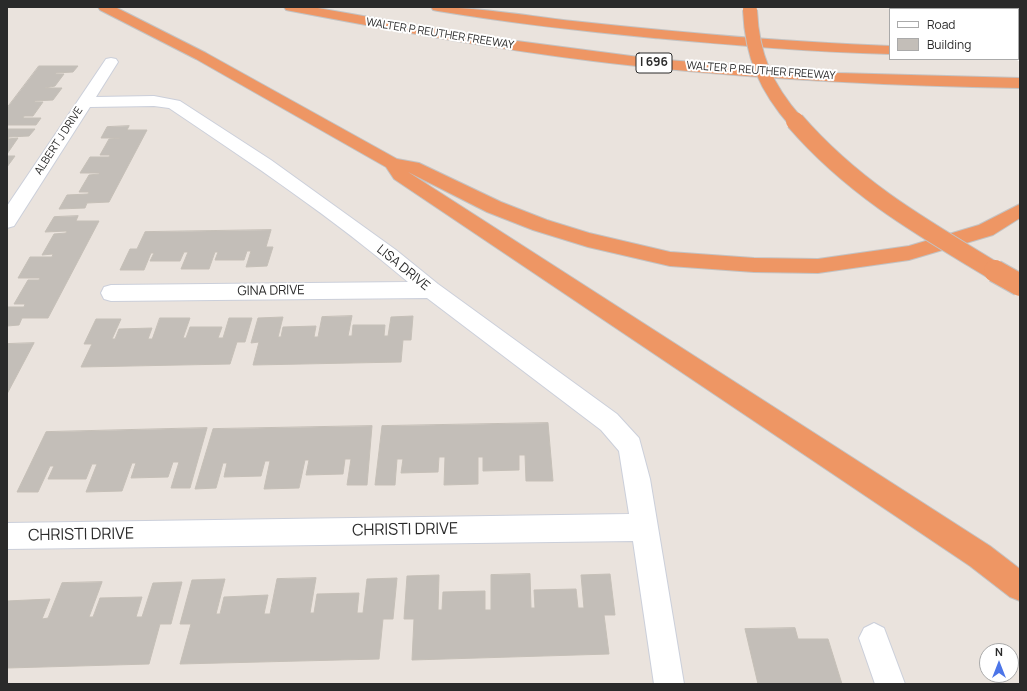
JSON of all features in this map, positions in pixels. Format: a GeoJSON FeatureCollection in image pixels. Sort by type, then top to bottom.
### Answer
{"type":"FeatureCollection","features":[{"type":"Feature","properties":{"kind":"highway"},"geometry":{"type":"LineString","coordinates":[[105,7],[201,56],[393,164],[413,167],[494,207],[540,225],[588,240],[670,259],[754,265],[818,266],[902,254],[986,230],[1020,210]]}},
{"type":"Feature","properties":{"kind":"highway","name":"WALTER P REUTHER FREEWAY"},"geometry":{"type":"LineString","coordinates":[[291,7],[442,35],[548,50],[675,65],[871,79],[1020,83]]}},
{"type":"Feature","properties":{"kind":"highway","name":"I 696"},"geometry":{"type":"LineString","coordinates":[[438,7],[603,29],[670,36],[834,48],[889,50]]}},
{"type":"Feature","properties":{"kind":"highway"},"geometry":{"type":"LineString","coordinates":[[750,9],[750,31],[770,89],[807,136],[832,162],[875,197],[999,274],[1020,285]]}},
{"type":"Feature","properties":{"kind":"highway"},"geometry":{"type":"LineString","coordinates":[[393,164],[400,175],[980,556],[1020,587]]}},
{"type":"Feature","properties":{"kind":"street","name":"ALBERT J DRIVE"},"geometry":{"type":"LineString","coordinates":[[7,221],[111,62]]}},
{"type":"Feature","properties":{"kind":"street","name":"LISA DRIVE"},"geometry":{"type":"LineString","coordinates":[[85,102],[154,101],[174,104],[265,164],[389,255],[431,290],[609,422],[630,446],[644,527]]}},
{"type":"Feature","properties":{"kind":"street","name":"GINA DRIVE"},"geometry":{"type":"LineString","coordinates":[[111,293],[431,290]]}},
{"type":"Feature","properties":{"kind":"street","name":"CHRISTI DRIVE"},"geometry":{"type":"LineString","coordinates":[[7,536],[644,527]]}},
{"type":"Feature","properties":{"kind":"street"},"geometry":{"type":"LineString","coordinates":[[644,527],[669,684]]}},
{"type":"Feature","properties":{"kind":"street"},"geometry":{"type":"LineString","coordinates":[[874,638],[890,684]]}},
{"type":"Feature","properties":{"kind":"building"},"geometry":{"type":"Polygon","coordinates":[[[39,66],[78,66],[73,72],[56,73],[55,74],[64,74],[55,86],[45,88],[62,88],[53,100],[35,101],[34,102],[43,102],[33,116],[24,116],[23,118],[41,118],[36,125],[7,125],[7,108],[39,66]]]}},
{"type":"Feature","properties":{"kind":"building"},"geometry":{"type":"Polygon","coordinates":[[[129,126],[127,130],[147,130],[109,202],[87,203],[85,208],[59,209],[67,195],[88,194],[89,192],[79,192],[89,175],[100,173],[80,173],[90,157],[109,157],[110,155],[100,155],[109,139],[120,138],[101,138],[107,127],[129,126]]]}},
{"type":"Feature","properties":{"kind":"building"},"geometry":{"type":"Polygon","coordinates":[[[7,129],[35,129],[29,136],[9,137],[8,139],[18,138],[7,154],[7,129]]]}},
{"type":"Feature","properties":{"kind":"building"},"geometry":{"type":"Polygon","coordinates":[[[7,156],[15,156],[7,167],[7,156]]]}},
{"type":"Feature","properties":{"kind":"building"},"geometry":{"type":"Polygon","coordinates":[[[78,216],[76,221],[99,221],[48,318],[22,318],[19,325],[7,326],[7,307],[24,307],[25,304],[14,304],[28,280],[39,280],[40,278],[18,278],[30,257],[52,257],[53,254],[42,255],[54,234],[66,233],[67,231],[45,232],[54,217],[78,216]]]}},
{"type":"Feature","properties":{"kind":"building"},"geometry":{"type":"Polygon","coordinates":[[[271,230],[266,247],[273,247],[267,266],[246,267],[251,251],[247,251],[244,260],[215,260],[218,252],[215,252],[209,269],[181,269],[188,252],[184,252],[180,261],[150,261],[154,253],[151,253],[144,270],[120,270],[130,249],[137,249],[145,232],[271,230]]]}},
{"type":"Feature","properties":{"kind":"building"},"geometry":{"type":"Polygon","coordinates":[[[352,316],[348,336],[352,336],[353,325],[385,325],[384,336],[388,336],[391,317],[413,316],[411,340],[403,340],[401,362],[253,365],[259,342],[251,343],[258,318],[283,317],[278,337],[281,337],[283,327],[316,326],[314,337],[318,337],[322,317],[352,316]]]}},
{"type":"Feature","properties":{"kind":"building"},"geometry":{"type":"Polygon","coordinates":[[[160,318],[190,318],[183,338],[186,338],[190,327],[222,327],[218,338],[223,338],[229,318],[252,318],[245,342],[237,342],[230,364],[81,367],[92,344],[84,344],[96,319],[121,319],[112,339],[115,339],[119,329],[152,328],[148,339],[152,339],[160,318]]]}},
{"type":"Feature","properties":{"kind":"building"},"geometry":{"type":"Polygon","coordinates":[[[34,343],[7,394],[7,344],[34,343]]]}},
{"type":"Feature","properties":{"kind":"building"},"geometry":{"type":"Polygon","coordinates":[[[548,423],[553,481],[526,481],[525,455],[519,455],[519,470],[483,471],[483,457],[478,457],[478,484],[444,485],[445,457],[439,457],[438,472],[401,473],[403,459],[397,459],[395,485],[375,485],[382,426],[548,423]]]}},
{"type":"Feature","properties":{"kind":"building"},"geometry":{"type":"Polygon","coordinates":[[[372,426],[367,485],[347,485],[351,459],[345,459],[343,474],[306,475],[309,460],[305,460],[299,488],[264,489],[270,461],[265,461],[261,476],[224,477],[227,463],[223,463],[216,488],[195,489],[213,429],[372,426]]]}},
{"type":"Feature","properties":{"kind":"building"},"geometry":{"type":"Polygon","coordinates":[[[207,428],[190,488],[171,488],[179,462],[173,462],[168,477],[131,478],[136,463],[132,463],[122,491],[86,492],[97,464],[92,464],[86,479],[48,479],[54,466],[50,466],[38,492],[17,492],[46,432],[207,428]]]}},
{"type":"Feature","properties":{"kind":"building"},"geometry":{"type":"Polygon","coordinates":[[[530,574],[531,608],[535,608],[534,590],[576,589],[578,608],[584,608],[581,575],[610,574],[615,615],[604,615],[609,654],[412,660],[414,619],[404,619],[407,576],[439,575],[438,610],[442,610],[443,592],[485,591],[485,610],[491,610],[491,575],[530,574]]]}},
{"type":"Feature","properties":{"kind":"building"},"geometry":{"type":"Polygon","coordinates":[[[316,578],[310,613],[314,613],[317,594],[359,593],[357,613],[363,613],[367,579],[397,578],[393,619],[383,619],[379,659],[180,664],[191,624],[180,624],[192,580],[225,579],[216,614],[220,614],[224,597],[268,595],[264,614],[270,614],[277,579],[316,578]]]}},
{"type":"Feature","properties":{"kind":"building"},"geometry":{"type":"Polygon","coordinates":[[[102,582],[89,617],[93,617],[100,598],[142,597],[136,617],[142,617],[153,583],[182,582],[171,624],[160,624],[149,664],[7,668],[7,601],[50,599],[42,619],[48,618],[62,583],[102,582]]]}},
{"type":"Feature","properties":{"kind":"building"},"geometry":{"type":"Polygon","coordinates":[[[795,628],[798,639],[828,639],[842,684],[758,684],[745,629],[795,628]]]}}]}
